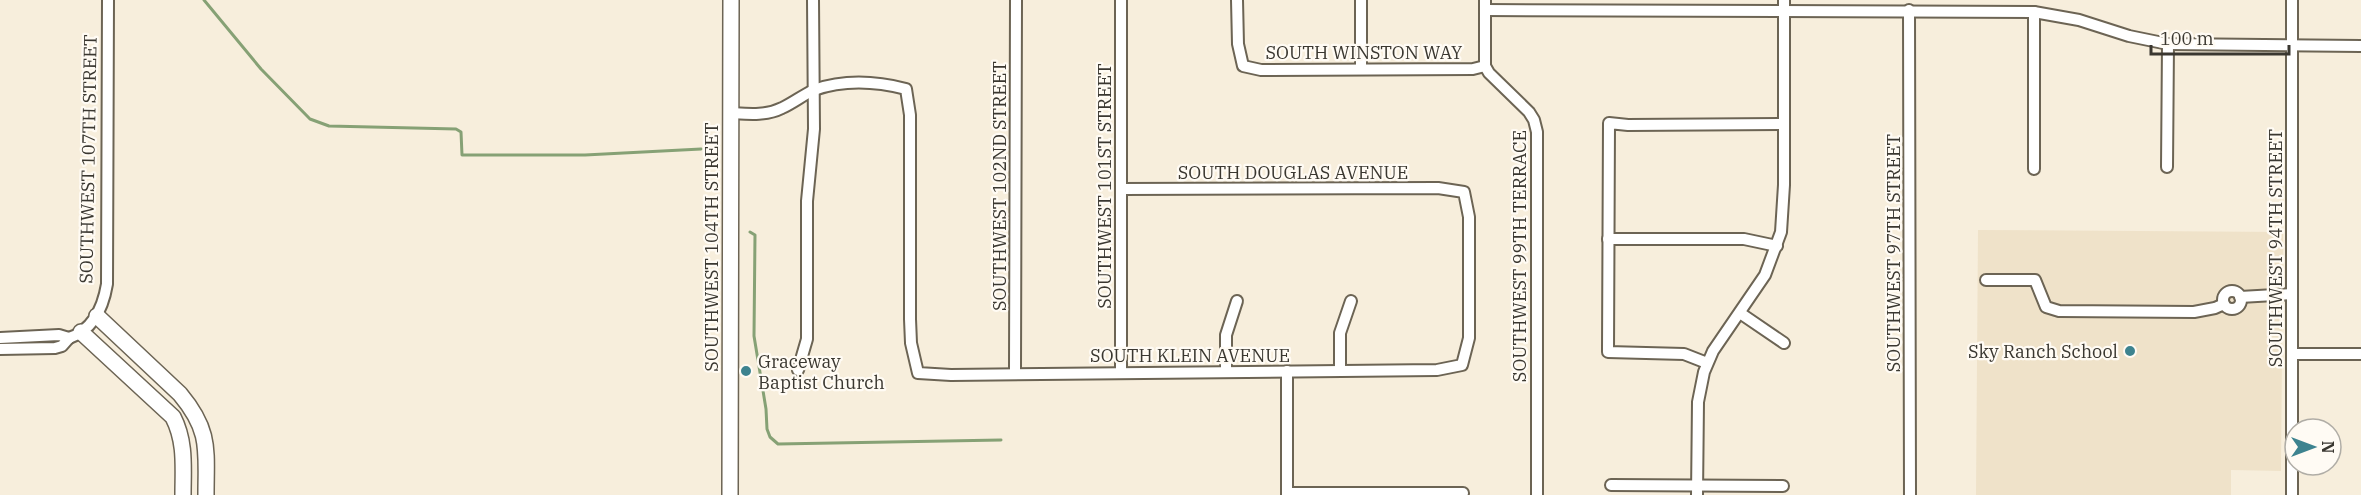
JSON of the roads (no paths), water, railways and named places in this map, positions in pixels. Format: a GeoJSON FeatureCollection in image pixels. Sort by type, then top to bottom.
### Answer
{"type":"FeatureCollection","features":[{"type":"Feature","properties":{"kind":"main road","name":"SOUTHWEST 104TH STREET"},"geometry":{"type":"LineString","coordinates":[[730,495],[731,0]]}},
{"type":"Feature","properties":{"kind":"main road"},"geometry":{"type":"LineString","coordinates":[[97,316],[180,394],[196,415],[204,437],[206,495]]}},
{"type":"Feature","properties":{"kind":"main road"},"geometry":{"type":"LineString","coordinates":[[75,335],[172,417],[180,432],[183,451],[183,495]]}},
{"type":"Feature","properties":{"kind":"street","name":"SOUTHWEST 107TH STREET"},"geometry":{"type":"LineString","coordinates":[[75,335],[97,316],[106,294],[108,272],[108,0]]}},
{"type":"Feature","properties":{"kind":"street"},"geometry":{"type":"LineString","coordinates":[[798,370],[807,339],[807,201],[814,129],[813,0]]}},
{"type":"Feature","properties":{"kind":"street","name":"SOUTHWEST 102ND STREET"},"geometry":{"type":"LineString","coordinates":[[1016,0],[1016,372]]}},
{"type":"Feature","properties":{"kind":"street","name":"SOUTHWEST 101ST STREET"},"geometry":{"type":"LineString","coordinates":[[1120,372],[1121,0]]}},
{"type":"Feature","properties":{"kind":"street","name":"SOUTH WINSTON WAY"},"geometry":{"type":"LineString","coordinates":[[1237,0],[1238,44],[1243,66],[1261,70],[1473,69],[1485,66]]}},
{"type":"Feature","properties":{"kind":"street"},"geometry":{"type":"LineString","coordinates":[[1361,0],[1361,69]]}},
{"type":"Feature","properties":{"kind":"street","name":"SOUTHWEST 94TH STREET"},"geometry":{"type":"LineString","coordinates":[[2292,0],[2292,495]]}},
{"type":"Feature","properties":{"kind":"street"},"geometry":{"type":"LineString","coordinates":[[1485,66],[1485,5],[1784,5],[1909,10],[1966,5],[2072,18],[2142,39],[2168,44],[2361,45]]}},
{"type":"Feature","properties":{"kind":"street"},"geometry":{"type":"LineString","coordinates":[[1697,490],[1698,402],[1701,380],[1713,351],[1765,275],[1777,246],[1783,219],[1784,5]]}},
{"type":"Feature","properties":{"kind":"street","name":"SOUTHWEST 97TH STREET"},"geometry":{"type":"LineString","coordinates":[[1909,10],[1910,495]]}},
{"type":"Feature","properties":{"kind":"street"},"geometry":{"type":"LineString","coordinates":[[2034,12],[2034,169]]}},
{"type":"Feature","properties":{"kind":"street"},"geometry":{"type":"LineString","coordinates":[[2167,167],[2168,44]]}},
{"type":"Feature","properties":{"kind":"street","name":"SOUTHWEST 99TH TERRACE"},"geometry":{"type":"LineString","coordinates":[[1485,66],[1489,73],[1529,112],[1537,132],[1537,495]]}},
{"type":"Feature","properties":{"kind":"street","name":"SOUTH KLEIN AVENUE"},"geometry":{"type":"LineString","coordinates":[[812,91],[852,82],[885,84],[906,89],[910,115],[911,343],[918,373],[951,375],[1016,372],[1437,370],[1462,364]]}},
{"type":"Feature","properties":{"kind":"street"},"geometry":{"type":"LineString","coordinates":[[731,113],[758,114],[774,111],[812,91]]}},
{"type":"Feature","properties":{"kind":"street"},"geometry":{"type":"LineString","coordinates":[[1707,363],[1684,354],[1608,352],[1609,123],[1628,125],[1783,124]]}},
{"type":"Feature","properties":{"kind":"street","name":"SOUTH DOUGLAS AVENUE"},"geometry":{"type":"LineString","coordinates":[[1121,189],[1438,188],[1464,192],[1469,217],[1469,338],[1462,364]]}},
{"type":"Feature","properties":{"kind":"street"},"geometry":{"type":"LineString","coordinates":[[1608,239],[1744,239],[1777,246]]}},
{"type":"Feature","properties":{"kind":"street"},"geometry":{"type":"LineString","coordinates":[[1986,280],[2035,280],[2046,308],[2059,311],[2194,312],[2224,304],[2223,299],[2228,292],[2236,292],[2240,297],[2292,294]]}},
{"type":"Feature","properties":{"kind":"street"},"geometry":{"type":"LineString","coordinates":[[1227,371],[1226,335],[1237,301]]}},
{"type":"Feature","properties":{"kind":"street"},"geometry":{"type":"LineString","coordinates":[[1340,370],[1340,333],[1351,301]]}},
{"type":"Feature","properties":{"kind":"street"},"geometry":{"type":"LineString","coordinates":[[1740,313],[1784,344]]}},
{"type":"Feature","properties":{"kind":"street"},"geometry":{"type":"LineString","coordinates":[[0,338],[75,335]]}},
{"type":"Feature","properties":{"kind":"street"},"geometry":{"type":"LineString","coordinates":[[0,349],[55,348],[62,346],[75,335]]}},
{"type":"Feature","properties":{"kind":"street"},"geometry":{"type":"LineString","coordinates":[[2292,354],[2361,354]]}},
{"type":"Feature","properties":{"kind":"street"},"geometry":{"type":"LineString","coordinates":[[1287,371],[1287,494],[1463,493]]}},
{"type":"Feature","properties":{"kind":"street"},"geometry":{"type":"LineString","coordinates":[[1611,485],[1697,490],[1783,486]]}},
{"type":"Feature","properties":{"kind":"waterway"},"geometry":{"type":"LineString","coordinates":[[204,0],[261,69],[310,119],[329,126],[456,129],[461,132],[462,155],[585,155],[701,149]]}},
{"type":"Feature","properties":{"kind":"waterway"},"geometry":{"type":"LineString","coordinates":[[750,232],[755,235],[754,336],[767,429],[770,437],[778,444],[1001,440]]}},
{"type":"Feature","properties":{"kind":"place","name":"Sky Ranch School"},"geometry":{"type":"Point","coordinates":[2130,351]}},
{"type":"Feature","properties":{"kind":"place","name":"Graceway Baptist Church"},"geometry":{"type":"Point","coordinates":[746,371]}}]}
